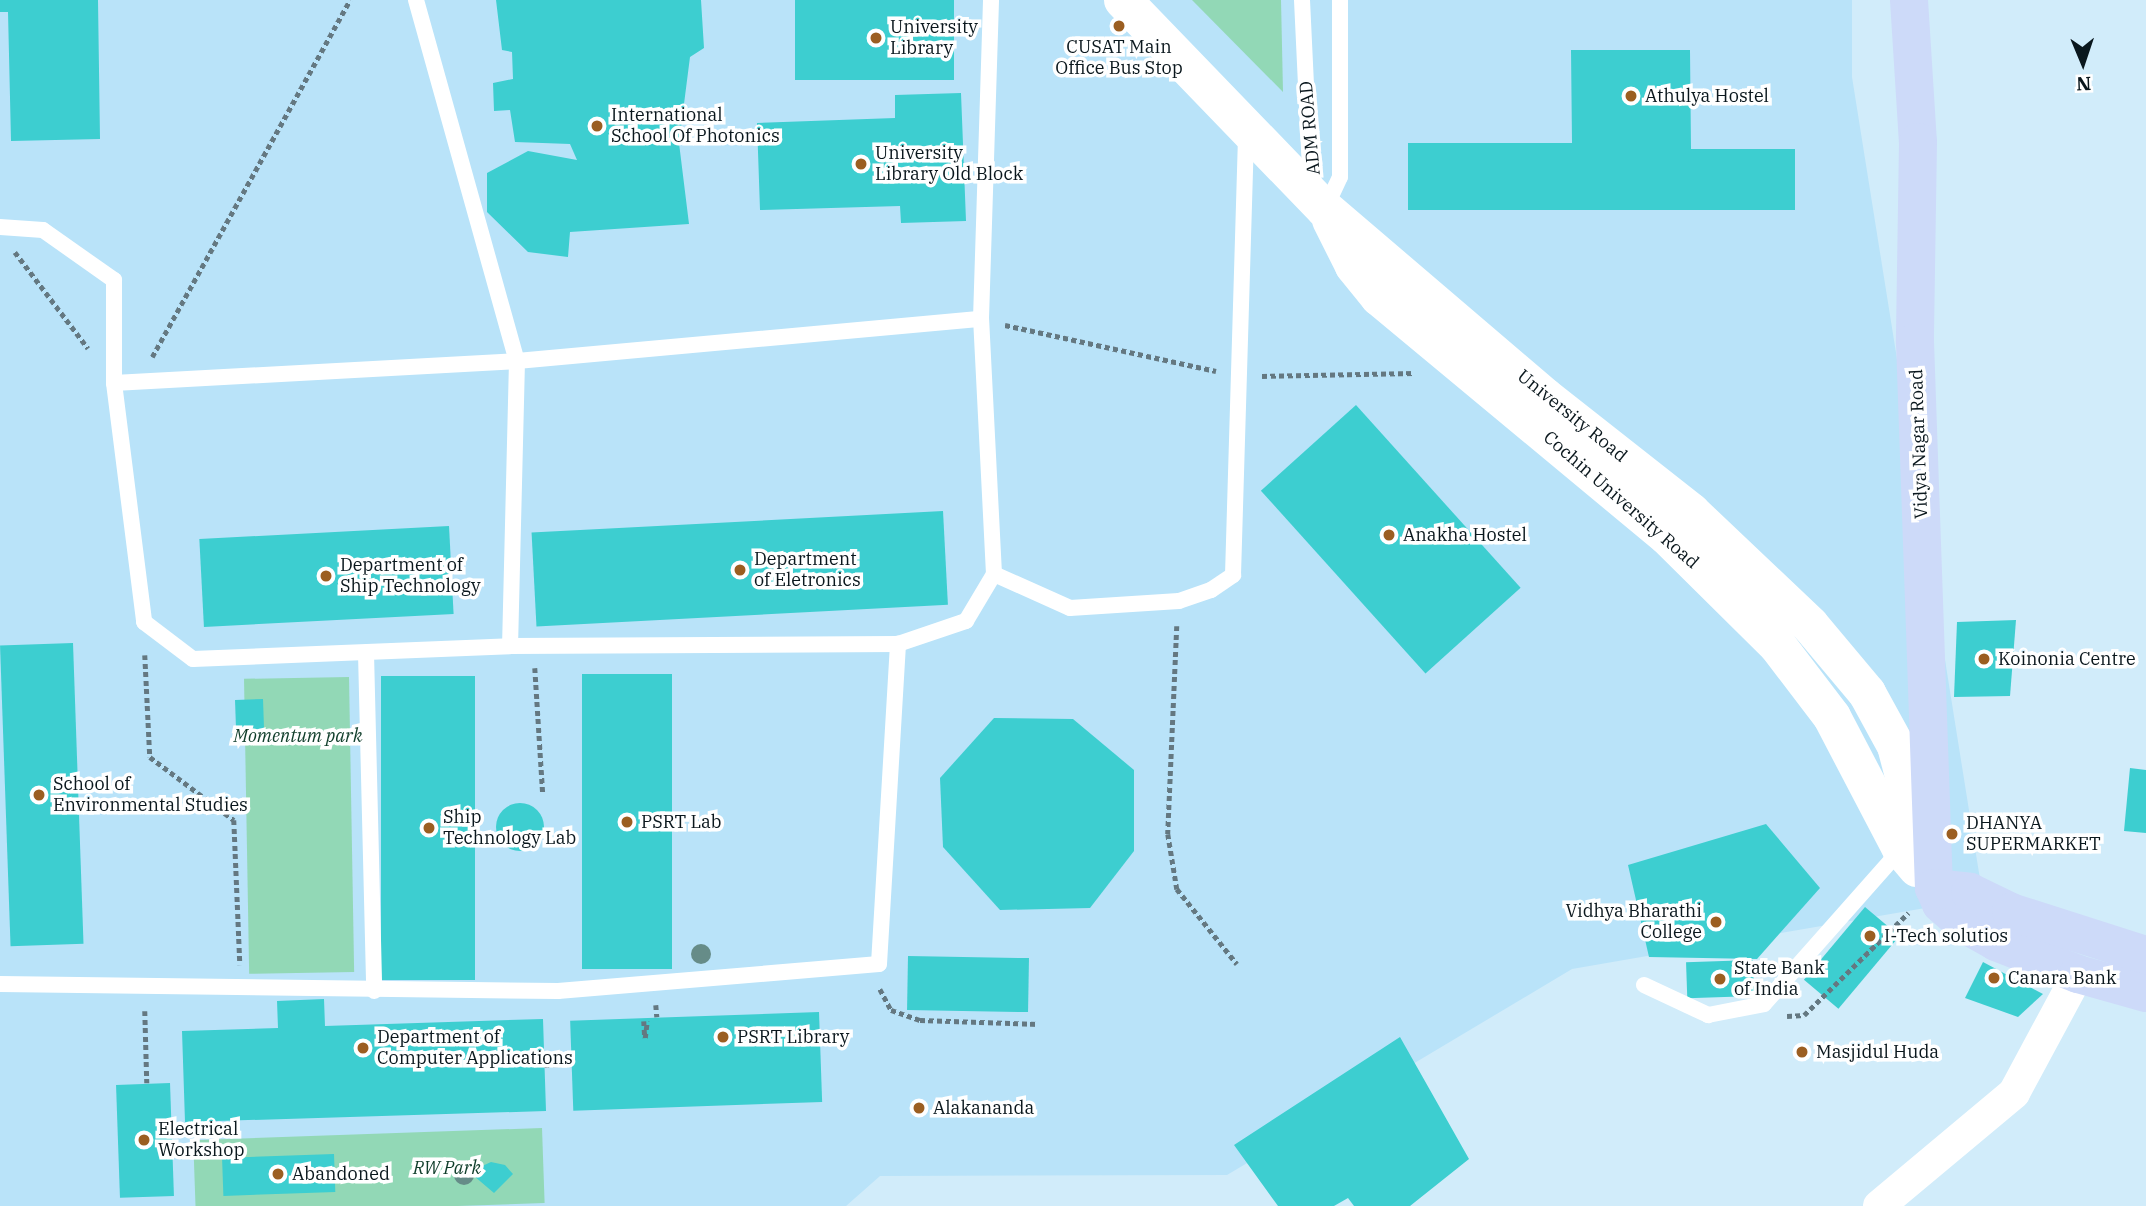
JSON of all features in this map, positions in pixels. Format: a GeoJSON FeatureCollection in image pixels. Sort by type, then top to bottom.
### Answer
{"type":"FeatureCollection","features":[{"type":"Feature","properties":{"kind":"main road","name":"Vidya Nagar Road"},"geometry":{"type":"LineString","coordinates":[[1909,0],[1918,142],[1916,342],[1934,888]]}},
{"type":"Feature","properties":{"kind":"main road"},"geometry":{"type":"LineString","coordinates":[[1934,888],[1970,892],[2003,927],[2078,974],[2146,993]]}},
{"type":"Feature","properties":{"kind":"main road"},"geometry":{"type":"LineString","coordinates":[[2003,927],[2146,955]]}},
{"type":"Feature","properties":{"kind":"street","name":"University Road"},"geometry":{"type":"LineString","coordinates":[[1123,0],[1246,131],[1325,209],[1545,397],[1691,512],[1810,625],[1867,693],[1896,746],[1934,888]]}},
{"type":"Feature","properties":{"kind":"street","name":"Cochin University Road"},"geometry":{"type":"LineString","coordinates":[[1325,209],[1354,266],[1379,297],[1667,536],[1778,646],[1832,717],[1901,849],[1934,888]]}},
{"type":"Feature","properties":{"kind":"street"},"geometry":{"type":"LineString","coordinates":[[1879,1206],[2014,1094],[2078,974]]}},
{"type":"Feature","properties":{"kind":"lane"},"geometry":{"type":"LineString","coordinates":[[416,0],[517,361],[510,646]]}},
{"type":"Feature","properties":{"kind":"lane"},"geometry":{"type":"LineString","coordinates":[[0,227],[43,230],[114,280],[114,383],[144,622],[193,659],[510,646],[898,644],[966,621],[995,574],[981,320],[991,0]]}},
{"type":"Feature","properties":{"kind":"lane","name":"ADM ROAD"},"geometry":{"type":"LineString","coordinates":[[1302,0],[1310,172],[1325,209]]}},
{"type":"Feature","properties":{"kind":"lane","name":"ADM ROAD"},"geometry":{"type":"LineString","coordinates":[[1325,209],[1340,177],[1340,0]]}},
{"type":"Feature","properties":{"kind":"lane"},"geometry":{"type":"LineString","coordinates":[[995,574],[1070,608],[1180,601],[1210,590],[1233,575],[1246,131]]}},
{"type":"Feature","properties":{"kind":"lane"},"geometry":{"type":"LineString","coordinates":[[114,383],[517,361],[981,320]]}},
{"type":"Feature","properties":{"kind":"lane"},"geometry":{"type":"LineString","coordinates":[[0,984],[241,986],[374,991],[569,990],[878,964],[898,644]]}},
{"type":"Feature","properties":{"kind":"lane"},"geometry":{"type":"LineString","coordinates":[[366,653],[374,991]]}},
{"type":"Feature","properties":{"kind":"lane"},"geometry":{"type":"LineString","coordinates":[[1644,985],[1707,1015],[1765,1004],[1901,849]]}},
{"type":"Feature","properties":{"kind":"path"},"geometry":{"type":"LineString","coordinates":[[139,381],[350,0]]}},
{"type":"Feature","properties":{"kind":"path"},"geometry":{"type":"LineString","coordinates":[[8,244],[114,383]]}},
{"type":"Feature","properties":{"kind":"path"},"geometry":{"type":"LineString","coordinates":[[1180,601],[1170,713],[1170,845],[1177,889],[1237,964]]}},
{"type":"Feature","properties":{"kind":"path"},"geometry":{"type":"LineString","coordinates":[[144,622],[150,757],[234,820],[241,986]]}},
{"type":"Feature","properties":{"kind":"path"},"geometry":{"type":"LineString","coordinates":[[534,646],[543,795]]}},
{"type":"Feature","properties":{"kind":"path"},"geometry":{"type":"LineString","coordinates":[[1779,1017],[1804,1015],[1934,888]]}},
{"type":"Feature","properties":{"kind":"path"},"geometry":{"type":"LineString","coordinates":[[878,964],[879,986],[891,1010],[920,1020],[1039,1024]]}},
{"type":"Feature","properties":{"kind":"path"},"geometry":{"type":"LineString","coordinates":[[144,985],[146,1083]]}},
{"type":"Feature","properties":{"kind":"path"},"geometry":{"type":"LineString","coordinates":[[544,1065],[559,1064]]}},
{"type":"Feature","properties":{"kind":"shaded area"},"geometry":{"type":"Polygon","coordinates":[[[0,0],[1852,0],[1852,77],[1983,898],[1572,969],[1227,1175],[880,1176],[846,1206],[0,1206],[0,0]]]}},
{"type":"Feature","properties":{"kind":"green space"},"geometry":{"type":"Polygon","coordinates":[[[1192,0],[1281,0],[1283,92],[1192,0]]]}},
{"type":"Feature","properties":{"kind":"green space","name":"Momentum park"},"geometry":{"type":"Polygon","coordinates":[[[349,677],[354,972],[249,974],[244,679],[349,677]]]}},
{"type":"Feature","properties":{"kind":"green space","name":"RW Park"},"geometry":{"type":"Polygon","coordinates":[[[542,1128],[545,1203],[457,1206],[196,1206],[193,1140],[542,1128]]]}},
{"type":"Feature","properties":{"kind":"building"},"geometry":{"type":"Polygon","coordinates":[[[0,0],[98,0],[100,139],[11,141],[8,12],[0,12],[0,0]]]}},
{"type":"Feature","properties":{"kind":"building","name":"International School Of Photonics"},"geometry":{"type":"Polygon","coordinates":[[[496,0],[701,0],[704,48],[690,57],[679,143],[689,224],[570,232],[568,257],[528,252],[487,212],[487,173],[528,151],[577,160],[570,144],[515,142],[510,110],[494,111],[493,83],[513,79],[512,52],[502,50],[496,0]]]}},
{"type":"Feature","properties":{"kind":"building","name":"University Library"},"geometry":{"type":"Polygon","coordinates":[[[795,0],[954,0],[954,80],[795,80],[795,0]]]}},
{"type":"Feature","properties":{"kind":"building","name":"Athulya Hostel"},"geometry":{"type":"Polygon","coordinates":[[[1571,50],[1690,50],[1691,149],[1795,149],[1795,210],[1408,210],[1408,143],[1572,143],[1571,50]]]}},
{"type":"Feature","properties":{"kind":"building","name":"University Library Old Block"},"geometry":{"type":"Polygon","coordinates":[[[961,93],[966,221],[901,223],[900,206],[760,210],[757,123],[895,118],[895,95],[961,93]]]}},
{"type":"Feature","properties":{"kind":"building","name":"Anakha Hostel"},"geometry":{"type":"Polygon","coordinates":[[[1356,405],[1521,588],[1425,673],[1261,491],[1356,405]]]}},
{"type":"Feature","properties":{"kind":"building","name":"Department of Eletronics"},"geometry":{"type":"Polygon","coordinates":[[[943,511],[948,605],[536,626],[532,533],[943,511]]]}},
{"type":"Feature","properties":{"kind":"building","name":"Department of Ship Technology"},"geometry":{"type":"Polygon","coordinates":[[[449,526],[454,614],[204,627],[199,539],[449,526]]]}},
{"type":"Feature","properties":{"kind":"building","name":"Koinonia Centre"},"geometry":{"type":"Polygon","coordinates":[[[2016,620],[2010,696],[1954,697],[1957,622],[2016,620]]]}},
{"type":"Feature","properties":{"kind":"building","name":"School of Environmental Studies"},"geometry":{"type":"Polygon","coordinates":[[[73,643],[84,944],[11,946],[0,646],[73,643]]]}},
{"type":"Feature","properties":{"kind":"building","name":"PSRT Lab"},"geometry":{"type":"Polygon","coordinates":[[[582,674],[672,674],[672,969],[582,969],[582,674]]]}},
{"type":"Feature","properties":{"kind":"building","name":"Ship Technology Lab"},"geometry":{"type":"Polygon","coordinates":[[[381,676],[475,676],[475,980],[381,980],[381,676]]]}},
{"type":"Feature","properties":{"kind":"building"},"geometry":{"type":"Polygon","coordinates":[[[263,699],[264,731],[236,732],[235,700],[263,699]]]}},
{"type":"Feature","properties":{"kind":"building"},"geometry":{"type":"Polygon","coordinates":[[[994,718],[1073,719],[1134,770],[1134,851],[1090,908],[1000,910],[943,847],[940,778],[994,718]]]}},
{"type":"Feature","properties":{"kind":"building"},"geometry":{"type":"Polygon","coordinates":[[[2130,768],[2146,770],[2146,833],[2124,831],[2130,768]]]}},
{"type":"Feature","properties":{"kind":"building"},"geometry":{"type":"Polygon","coordinates":[[[520,803],[537,810],[544,827],[537,844],[520,851],[503,844],[496,827],[503,810],[520,803]]]}},
{"type":"Feature","properties":{"kind":"building","name":"Vidhya Bharathi College"},"geometry":{"type":"Polygon","coordinates":[[[1766,824],[1820,888],[1757,959],[1649,957],[1628,865],[1766,824]]]}},
{"type":"Feature","properties":{"kind":"building"},"geometry":{"type":"Polygon","coordinates":[[[1865,907],[1899,936],[1838,1009],[1804,980],[1865,907]]]}},
{"type":"Feature","properties":{"kind":"building"},"geometry":{"type":"Polygon","coordinates":[[[908,956],[1029,958],[1028,1012],[907,1010],[908,956]]]}},
{"type":"Feature","properties":{"kind":"building","name":"State Bank of India"},"geometry":{"type":"Polygon","coordinates":[[[1753,960],[1754,996],[1687,998],[1686,962],[1753,960]]]}},
{"type":"Feature","properties":{"kind":"building","name":"Canara Bank"},"geometry":{"type":"Polygon","coordinates":[[[1983,962],[2043,994],[2018,1017],[1965,998],[1983,962]]]}},
{"type":"Feature","properties":{"kind":"building","name":"Department of Computer Applications"},"geometry":{"type":"Polygon","coordinates":[[[324,999],[325,1026],[543,1019],[546,1111],[185,1122],[182,1031],[278,1028],[277,1001],[324,999]]]}},
{"type":"Feature","properties":{"kind":"building"},"geometry":{"type":"Polygon","coordinates":[[[819,1012],[822,1102],[573,1111],[570,1021],[819,1012]]]}},
{"type":"Feature","properties":{"kind":"building"},"geometry":{"type":"Polygon","coordinates":[[[1400,1037],[1469,1159],[1410,1206],[1354,1206],[1348,1198],[1334,1206],[1278,1206],[1234,1145],[1400,1037]]]}},
{"type":"Feature","properties":{"kind":"building","name":"Electrical Workshop"},"geometry":{"type":"Polygon","coordinates":[[[170,1083],[174,1196],[120,1198],[116,1085],[170,1083]]]}},
{"type":"Feature","properties":{"kind":"building","name":"Abandoned"},"geometry":{"type":"Polygon","coordinates":[[[334,1154],[335,1192],[223,1196],[222,1158],[334,1154]]]}},
{"type":"Feature","properties":{"kind":"building"},"geometry":{"type":"Polygon","coordinates":[[[491,1162],[505,1165],[513,1174],[494,1193],[474,1176],[480,1167],[491,1162]]]}},
{"type":"Feature","properties":{"kind":"place","name":"CUSAT Main Office Bus Stop"},"geometry":{"type":"Point","coordinates":[1119,26]}},
{"type":"Feature","properties":{"kind":"place","name":"University Library"},"geometry":{"type":"Point","coordinates":[876,38]}},
{"type":"Feature","properties":{"kind":"place","name":"Athulya Hostel"},"geometry":{"type":"Point","coordinates":[1631,96]}},
{"type":"Feature","properties":{"kind":"place","name":"International School Of Photonics"},"geometry":{"type":"Point","coordinates":[597,126]}},
{"type":"Feature","properties":{"kind":"place","name":"University Library Old Block"},"geometry":{"type":"Point","coordinates":[861,164]}},
{"type":"Feature","properties":{"kind":"place","name":"Anakha Hostel"},"geometry":{"type":"Point","coordinates":[1389,535]}},
{"type":"Feature","properties":{"kind":"place","name":"Department of Eletronics"},"geometry":{"type":"Point","coordinates":[740,570]}},
{"type":"Feature","properties":{"kind":"place","name":"Department of Ship Technology"},"geometry":{"type":"Point","coordinates":[326,576]}},
{"type":"Feature","properties":{"kind":"place","name":"Koinonia Centre"},"geometry":{"type":"Point","coordinates":[1984,659]}},
{"type":"Feature","properties":{"kind":"place","name":"School of Environmental Studies"},"geometry":{"type":"Point","coordinates":[39,795]}},
{"type":"Feature","properties":{"kind":"place","name":"PSRT Lab"},"geometry":{"type":"Point","coordinates":[627,822]}},
{"type":"Feature","properties":{"kind":"place","name":"Ship Technology Lab"},"geometry":{"type":"Point","coordinates":[429,828]}},
{"type":"Feature","properties":{"kind":"place","name":"DHANYA SUPERMARKET"},"geometry":{"type":"Point","coordinates":[1952,834]}},
{"type":"Feature","properties":{"kind":"place","name":"Vidhya Bharathi College"},"geometry":{"type":"Point","coordinates":[1716,922]}},
{"type":"Feature","properties":{"kind":"place","name":"I-Tech solutios"},"geometry":{"type":"Point","coordinates":[1870,936]}},
{"type":"Feature","properties":{"kind":"place","name":"Canara Bank"},"geometry":{"type":"Point","coordinates":[1994,978]}},
{"type":"Feature","properties":{"kind":"place","name":"State Bank of India"},"geometry":{"type":"Point","coordinates":[1720,979]}},
{"type":"Feature","properties":{"kind":"place","name":"PSRT Library"},"geometry":{"type":"Point","coordinates":[723,1037]}},
{"type":"Feature","properties":{"kind":"place","name":"Department of Computer Applications"},"geometry":{"type":"Point","coordinates":[363,1048]}},
{"type":"Feature","properties":{"kind":"place","name":"Masjidul Huda"},"geometry":{"type":"Point","coordinates":[1802,1052]}},
{"type":"Feature","properties":{"kind":"place","name":"Alakananda"},"geometry":{"type":"Point","coordinates":[919,1108]}},
{"type":"Feature","properties":{"kind":"place","name":"Electrical Workshop"},"geometry":{"type":"Point","coordinates":[144,1140]}},
{"type":"Feature","properties":{"kind":"place","name":"Abandoned"},"geometry":{"type":"Point","coordinates":[278,1174]}}]}
